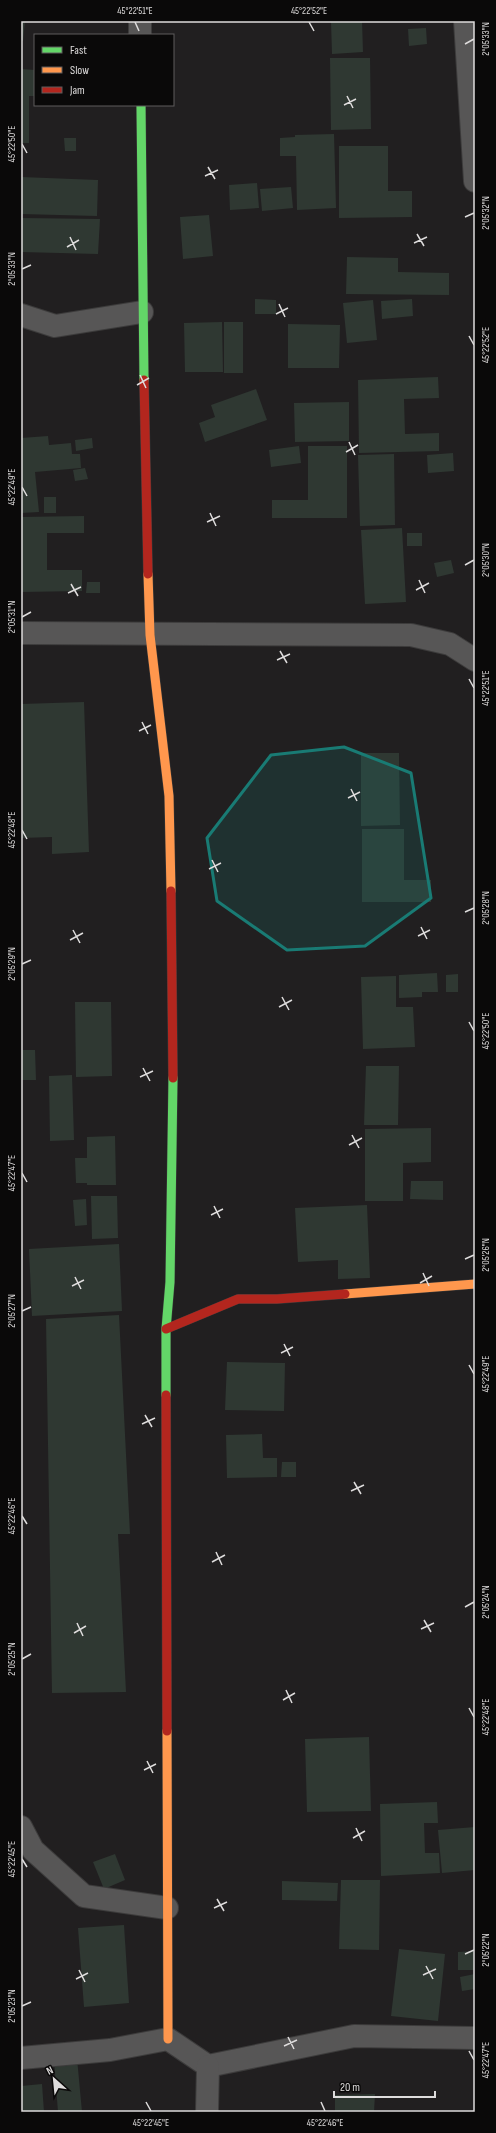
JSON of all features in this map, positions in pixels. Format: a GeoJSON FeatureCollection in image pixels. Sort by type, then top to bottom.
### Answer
{"type":"FeatureCollection","features":[{"type":"Feature","properties":{"kind":"street"},"geometry":{"type":"LineString","coordinates":[[140,21],[140,34]]}},
{"type":"Feature","properties":{"kind":"street"},"geometry":{"type":"LineString","coordinates":[[465,21],[475,181]]}},
{"type":"Feature","properties":{"kind":"street"},"geometry":{"type":"LineString","coordinates":[[141,106],[142,312],[150,635],[169,804],[174,1042],[170,1282],[166,1329],[168,2039]]}},
{"type":"Feature","properties":{"kind":"street"},"geometry":{"type":"LineString","coordinates":[[21,315],[55,326],[142,312]]}},
{"type":"Feature","properties":{"kind":"street"},"geometry":{"type":"LineString","coordinates":[[21,633],[150,635],[411,635],[450,644],[475,660]]}},
{"type":"Feature","properties":{"kind":"street"},"geometry":{"type":"LineString","coordinates":[[166,1329],[238,1299],[285,1299],[475,1284]]}},
{"type":"Feature","properties":{"kind":"street"},"geometry":{"type":"LineString","coordinates":[[21,1827],[33,1850],[84,1896],[168,1908]]}},
{"type":"Feature","properties":{"kind":"street"},"geometry":{"type":"LineString","coordinates":[[21,2058],[110,2050],[168,2039],[208,2066],[354,2036],[475,2038]]}},
{"type":"Feature","properties":{"kind":"street"},"geometry":{"type":"LineString","coordinates":[[208,2066],[208,2112]]}},
{"type":"Feature","properties":{"kind":"highlighted area"},"geometry":{"type":"Polygon","coordinates":[[[344,747],[411,773],[431,898],[365,946],[287,950],[217,901],[207,838],[271,755],[344,747]]]}},
{"type":"Feature","properties":{"kind":"building"},"geometry":{"type":"Polygon","coordinates":[[[21,21],[25,21],[23,41],[21,41],[21,21]]]}},
{"type":"Feature","properties":{"kind":"building"},"geometry":{"type":"Polygon","coordinates":[[[331,21],[362,21],[363,52],[332,54],[331,21]]]}},
{"type":"Feature","properties":{"kind":"building"},"geometry":{"type":"Polygon","coordinates":[[[426,28],[427,44],[409,46],[408,29],[426,28]]]}},
{"type":"Feature","properties":{"kind":"building"},"geometry":{"type":"Polygon","coordinates":[[[330,58],[370,58],[371,129],[331,130],[330,58]]]}},
{"type":"Feature","properties":{"kind":"building"},"geometry":{"type":"Polygon","coordinates":[[[21,69],[34,70],[34,96],[29,96],[29,143],[21,143],[21,69]]]}},
{"type":"Feature","properties":{"kind":"building"},"geometry":{"type":"Polygon","coordinates":[[[334,134],[336,208],[297,210],[296,156],[280,156],[280,138],[295,137],[295,135],[334,134]]]}},
{"type":"Feature","properties":{"kind":"building"},"geometry":{"type":"Polygon","coordinates":[[[64,138],[76,138],[76,151],[65,151],[64,138]]]}},
{"type":"Feature","properties":{"kind":"building"},"geometry":{"type":"Polygon","coordinates":[[[339,146],[388,146],[388,191],[412,191],[412,217],[339,218],[339,146]]]}},
{"type":"Feature","properties":{"kind":"building"},"geometry":{"type":"Polygon","coordinates":[[[21,177],[98,180],[97,216],[21,214],[21,177]]]}},
{"type":"Feature","properties":{"kind":"building"},"geometry":{"type":"Polygon","coordinates":[[[257,183],[259,208],[230,210],[229,185],[257,183]]]}},
{"type":"Feature","properties":{"kind":"building"},"geometry":{"type":"Polygon","coordinates":[[[291,187],[293,208],[262,211],[260,189],[291,187]]]}},
{"type":"Feature","properties":{"kind":"building"},"geometry":{"type":"Polygon","coordinates":[[[209,215],[213,256],[183,259],[180,217],[209,215]]]}},
{"type":"Feature","properties":{"kind":"building"},"geometry":{"type":"Polygon","coordinates":[[[21,218],[100,219],[98,254],[21,252],[21,218]]]}},
{"type":"Feature","properties":{"kind":"building"},"geometry":{"type":"Polygon","coordinates":[[[347,257],[398,258],[398,272],[449,273],[449,295],[346,294],[347,257]]]}},
{"type":"Feature","properties":{"kind":"building"},"geometry":{"type":"Polygon","coordinates":[[[255,299],[276,300],[276,314],[255,314],[255,299]]]}},
{"type":"Feature","properties":{"kind":"building"},"geometry":{"type":"Polygon","coordinates":[[[412,299],[413,316],[382,319],[381,301],[412,299]]]}},
{"type":"Feature","properties":{"kind":"building"},"geometry":{"type":"Polygon","coordinates":[[[373,300],[377,340],[347,343],[343,303],[373,300]]]}},
{"type":"Feature","properties":{"kind":"building"},"geometry":{"type":"Polygon","coordinates":[[[222,322],[223,372],[185,372],[184,323],[222,322]]]}},
{"type":"Feature","properties":{"kind":"building"},"geometry":{"type":"Polygon","coordinates":[[[224,322],[243,322],[243,373],[224,373],[224,322]]]}},
{"type":"Feature","properties":{"kind":"building"},"geometry":{"type":"Polygon","coordinates":[[[288,324],[340,325],[339,368],[288,368],[288,324]]]}},
{"type":"Feature","properties":{"kind":"building"},"geometry":{"type":"Polygon","coordinates":[[[438,377],[439,398],[404,399],[405,434],[439,433],[439,451],[359,453],[358,380],[438,377]]]}},
{"type":"Feature","properties":{"kind":"building"},"geometry":{"type":"Polygon","coordinates":[[[256,389],[267,420],[205,442],[199,423],[215,417],[211,405],[256,389]]]}},
{"type":"Feature","properties":{"kind":"building"},"geometry":{"type":"Polygon","coordinates":[[[349,402],[349,441],[295,442],[294,403],[349,402]]]}},
{"type":"Feature","properties":{"kind":"building"},"geometry":{"type":"Polygon","coordinates":[[[48,436],[49,445],[71,443],[72,454],[80,454],[81,468],[35,472],[39,512],[21,513],[21,438],[48,436]]]}},
{"type":"Feature","properties":{"kind":"building"},"geometry":{"type":"Polygon","coordinates":[[[92,438],[93,448],[76,451],[75,440],[92,438]]]}},
{"type":"Feature","properties":{"kind":"building"},"geometry":{"type":"Polygon","coordinates":[[[299,446],[301,463],[271,467],[269,450],[299,446]]]}},
{"type":"Feature","properties":{"kind":"building"},"geometry":{"type":"Polygon","coordinates":[[[308,446],[347,446],[347,518],[272,518],[272,500],[308,500],[308,446]]]}},
{"type":"Feature","properties":{"kind":"building"},"geometry":{"type":"Polygon","coordinates":[[[453,453],[454,471],[428,473],[427,455],[453,453]]]}},
{"type":"Feature","properties":{"kind":"building"},"geometry":{"type":"Polygon","coordinates":[[[394,454],[395,525],[360,526],[358,455],[394,454]]]}},
{"type":"Feature","properties":{"kind":"building"},"geometry":{"type":"Polygon","coordinates":[[[85,468],[88,479],[75,481],[73,470],[85,468]]]}},
{"type":"Feature","properties":{"kind":"building"},"geometry":{"type":"Polygon","coordinates":[[[44,497],[56,497],[56,513],[44,513],[44,497]]]}},
{"type":"Feature","properties":{"kind":"building"},"geometry":{"type":"Polygon","coordinates":[[[84,516],[84,533],[47,533],[47,570],[82,570],[82,591],[21,592],[21,517],[84,516]]]}},
{"type":"Feature","properties":{"kind":"building"},"geometry":{"type":"Polygon","coordinates":[[[402,528],[406,602],[365,604],[361,530],[402,528]]]}},
{"type":"Feature","properties":{"kind":"building"},"geometry":{"type":"Polygon","coordinates":[[[407,533],[422,533],[422,546],[407,546],[407,533]]]}},
{"type":"Feature","properties":{"kind":"building"},"geometry":{"type":"Polygon","coordinates":[[[451,560],[454,573],[437,577],[434,563],[451,560]]]}},
{"type":"Feature","properties":{"kind":"building"},"geometry":{"type":"Polygon","coordinates":[[[87,582],[100,582],[100,593],[86,593],[87,582]]]}},
{"type":"Feature","properties":{"kind":"building"},"geometry":{"type":"Polygon","coordinates":[[[84,702],[89,852],[52,854],[52,837],[21,838],[21,704],[84,702]]]}},
{"type":"Feature","properties":{"kind":"building"},"geometry":{"type":"Polygon","coordinates":[[[361,753],[399,753],[400,825],[361,826],[361,753]]]}},
{"type":"Feature","properties":{"kind":"building"},"geometry":{"type":"Polygon","coordinates":[[[362,829],[404,829],[404,880],[431,880],[431,902],[362,902],[362,829]]]}},
{"type":"Feature","properties":{"kind":"building"},"geometry":{"type":"Polygon","coordinates":[[[437,973],[438,992],[422,992],[422,997],[399,998],[399,975],[437,973]]]}},
{"type":"Feature","properties":{"kind":"building"},"geometry":{"type":"Polygon","coordinates":[[[458,974],[458,992],[446,992],[446,975],[458,974]]]}},
{"type":"Feature","properties":{"kind":"building"},"geometry":{"type":"Polygon","coordinates":[[[396,976],[396,1007],[413,1007],[415,1047],[363,1049],[361,977],[396,976]]]}},
{"type":"Feature","properties":{"kind":"building"},"geometry":{"type":"Polygon","coordinates":[[[75,1002],[111,1002],[112,1076],[76,1077],[75,1002]]]}},
{"type":"Feature","properties":{"kind":"building"},"geometry":{"type":"Polygon","coordinates":[[[21,1050],[35,1050],[36,1080],[21,1080],[21,1050]]]}},
{"type":"Feature","properties":{"kind":"building"},"geometry":{"type":"Polygon","coordinates":[[[366,1066],[399,1066],[398,1125],[364,1125],[366,1066]]]}},
{"type":"Feature","properties":{"kind":"building"},"geometry":{"type":"Polygon","coordinates":[[[72,1075],[74,1140],[50,1141],[49,1076],[72,1075]]]}},
{"type":"Feature","properties":{"kind":"building"},"geometry":{"type":"Polygon","coordinates":[[[431,1128],[431,1162],[403,1163],[403,1201],[365,1201],[365,1129],[431,1128]]]}},
{"type":"Feature","properties":{"kind":"building"},"geometry":{"type":"Polygon","coordinates":[[[115,1136],[116,1185],[87,1185],[87,1183],[76,1183],[75,1158],[87,1158],[87,1137],[115,1136]]]}},
{"type":"Feature","properties":{"kind":"building"},"geometry":{"type":"Polygon","coordinates":[[[411,1181],[443,1181],[443,1200],[410,1199],[411,1181]]]}},
{"type":"Feature","properties":{"kind":"building"},"geometry":{"type":"Polygon","coordinates":[[[91,1196],[117,1196],[118,1238],[92,1239],[91,1196]]]}},
{"type":"Feature","properties":{"kind":"building"},"geometry":{"type":"Polygon","coordinates":[[[86,1199],[87,1225],[75,1226],[73,1200],[86,1199]]]}},
{"type":"Feature","properties":{"kind":"building"},"geometry":{"type":"Polygon","coordinates":[[[367,1205],[370,1278],[338,1279],[338,1260],[298,1262],[295,1208],[367,1205]]]}},
{"type":"Feature","properties":{"kind":"building"},"geometry":{"type":"Polygon","coordinates":[[[119,1244],[122,1311],[32,1316],[29,1249],[119,1244]]]}},
{"type":"Feature","properties":{"kind":"building"},"geometry":{"type":"Polygon","coordinates":[[[119,1315],[130,1534],[118,1534],[126,1692],[52,1693],[46,1319],[119,1315]]]}},
{"type":"Feature","properties":{"kind":"building"},"geometry":{"type":"Polygon","coordinates":[[[227,1362],[285,1363],[284,1411],[225,1410],[227,1362]]]}},
{"type":"Feature","properties":{"kind":"building"},"geometry":{"type":"Polygon","coordinates":[[[262,1434],[263,1458],[277,1458],[277,1477],[227,1478],[226,1435],[262,1434]]]}},
{"type":"Feature","properties":{"kind":"building"},"geometry":{"type":"Polygon","coordinates":[[[282,1462],[296,1462],[296,1477],[281,1477],[282,1462]]]}},
{"type":"Feature","properties":{"kind":"building"},"geometry":{"type":"Polygon","coordinates":[[[369,1737],[371,1811],[307,1812],[305,1739],[369,1737]]]}},
{"type":"Feature","properties":{"kind":"building"},"geometry":{"type":"Polygon","coordinates":[[[437,1802],[438,1823],[424,1823],[425,1853],[439,1853],[440,1873],[381,1876],[380,1804],[437,1802]]]}},
{"type":"Feature","properties":{"kind":"building"},"geometry":{"type":"Polygon","coordinates":[[[475,1827],[475,1870],[442,1873],[438,1830],[475,1827]]]}},
{"type":"Feature","properties":{"kind":"building"},"geometry":{"type":"Polygon","coordinates":[[[115,1854],[125,1880],[104,1889],[93,1862],[115,1854]]]}},
{"type":"Feature","properties":{"kind":"building"},"geometry":{"type":"Polygon","coordinates":[[[341,1880],[380,1880],[379,1950],[339,1949],[341,1880]]]}},
{"type":"Feature","properties":{"kind":"building"},"geometry":{"type":"Polygon","coordinates":[[[282,1881],[338,1883],[337,1901],[282,1900],[282,1881]]]}},
{"type":"Feature","properties":{"kind":"building"},"geometry":{"type":"Polygon","coordinates":[[[124,1925],[129,2003],[84,2007],[78,1928],[124,1925]]]}},
{"type":"Feature","properties":{"kind":"building"},"geometry":{"type":"Polygon","coordinates":[[[399,1949],[445,1954],[438,2021],[391,2016],[399,1949]]]}},
{"type":"Feature","properties":{"kind":"building"},"geometry":{"type":"Polygon","coordinates":[[[475,1951],[475,1970],[458,1970],[458,1952],[475,1951]]]}},
{"type":"Feature","properties":{"kind":"building"},"geometry":{"type":"Polygon","coordinates":[[[475,1974],[475,1989],[462,1991],[460,1977],[475,1974]]]}},
{"type":"Feature","properties":{"kind":"building"},"geometry":{"type":"Polygon","coordinates":[[[77,2058],[82,2112],[58,2112],[54,2060],[77,2058]]]}},
{"type":"Feature","properties":{"kind":"building"},"geometry":{"type":"Polygon","coordinates":[[[42,2084],[44,2112],[21,2112],[21,2086],[42,2084]]]}},
{"type":"Feature","properties":{"kind":"building"},"geometry":{"type":"Polygon","coordinates":[[[375,2094],[374,2112],[335,2112],[335,2095],[375,2094]]]}},
{"type":"Feature","properties":{"kind":"traffic: fast"},"geometry":{"type":"LineString","coordinates":[[141,106],[144,380]]}},
{"type":"Feature","properties":{"kind":"traffic: fast"},"geometry":{"type":"LineString","coordinates":[[166,1395],[166,1329],[170,1282],[173,1078]]}},
{"type":"Feature","properties":{"kind":"traffic: slow"},"geometry":{"type":"LineString","coordinates":[[148,574],[150,635],[169,796],[171,891]]}},
{"type":"Feature","properties":{"kind":"traffic: slow"},"geometry":{"type":"LineString","coordinates":[[345,1294],[475,1284]]}},
{"type":"Feature","properties":{"kind":"traffic: slow"},"geometry":{"type":"LineString","coordinates":[[167,1731],[168,2039]]}},
{"type":"Feature","properties":{"kind":"traffic: jam"},"geometry":{"type":"LineString","coordinates":[[144,380],[148,574]]}},
{"type":"Feature","properties":{"kind":"traffic: jam"},"geometry":{"type":"LineString","coordinates":[[171,891],[173,1078]]}},
{"type":"Feature","properties":{"kind":"traffic: jam"},"geometry":{"type":"LineString","coordinates":[[166,1329],[238,1299],[277,1299],[345,1294]]}},
{"type":"Feature","properties":{"kind":"traffic: jam"},"geometry":{"type":"LineString","coordinates":[[166,1395],[167,1731]]}}]}
